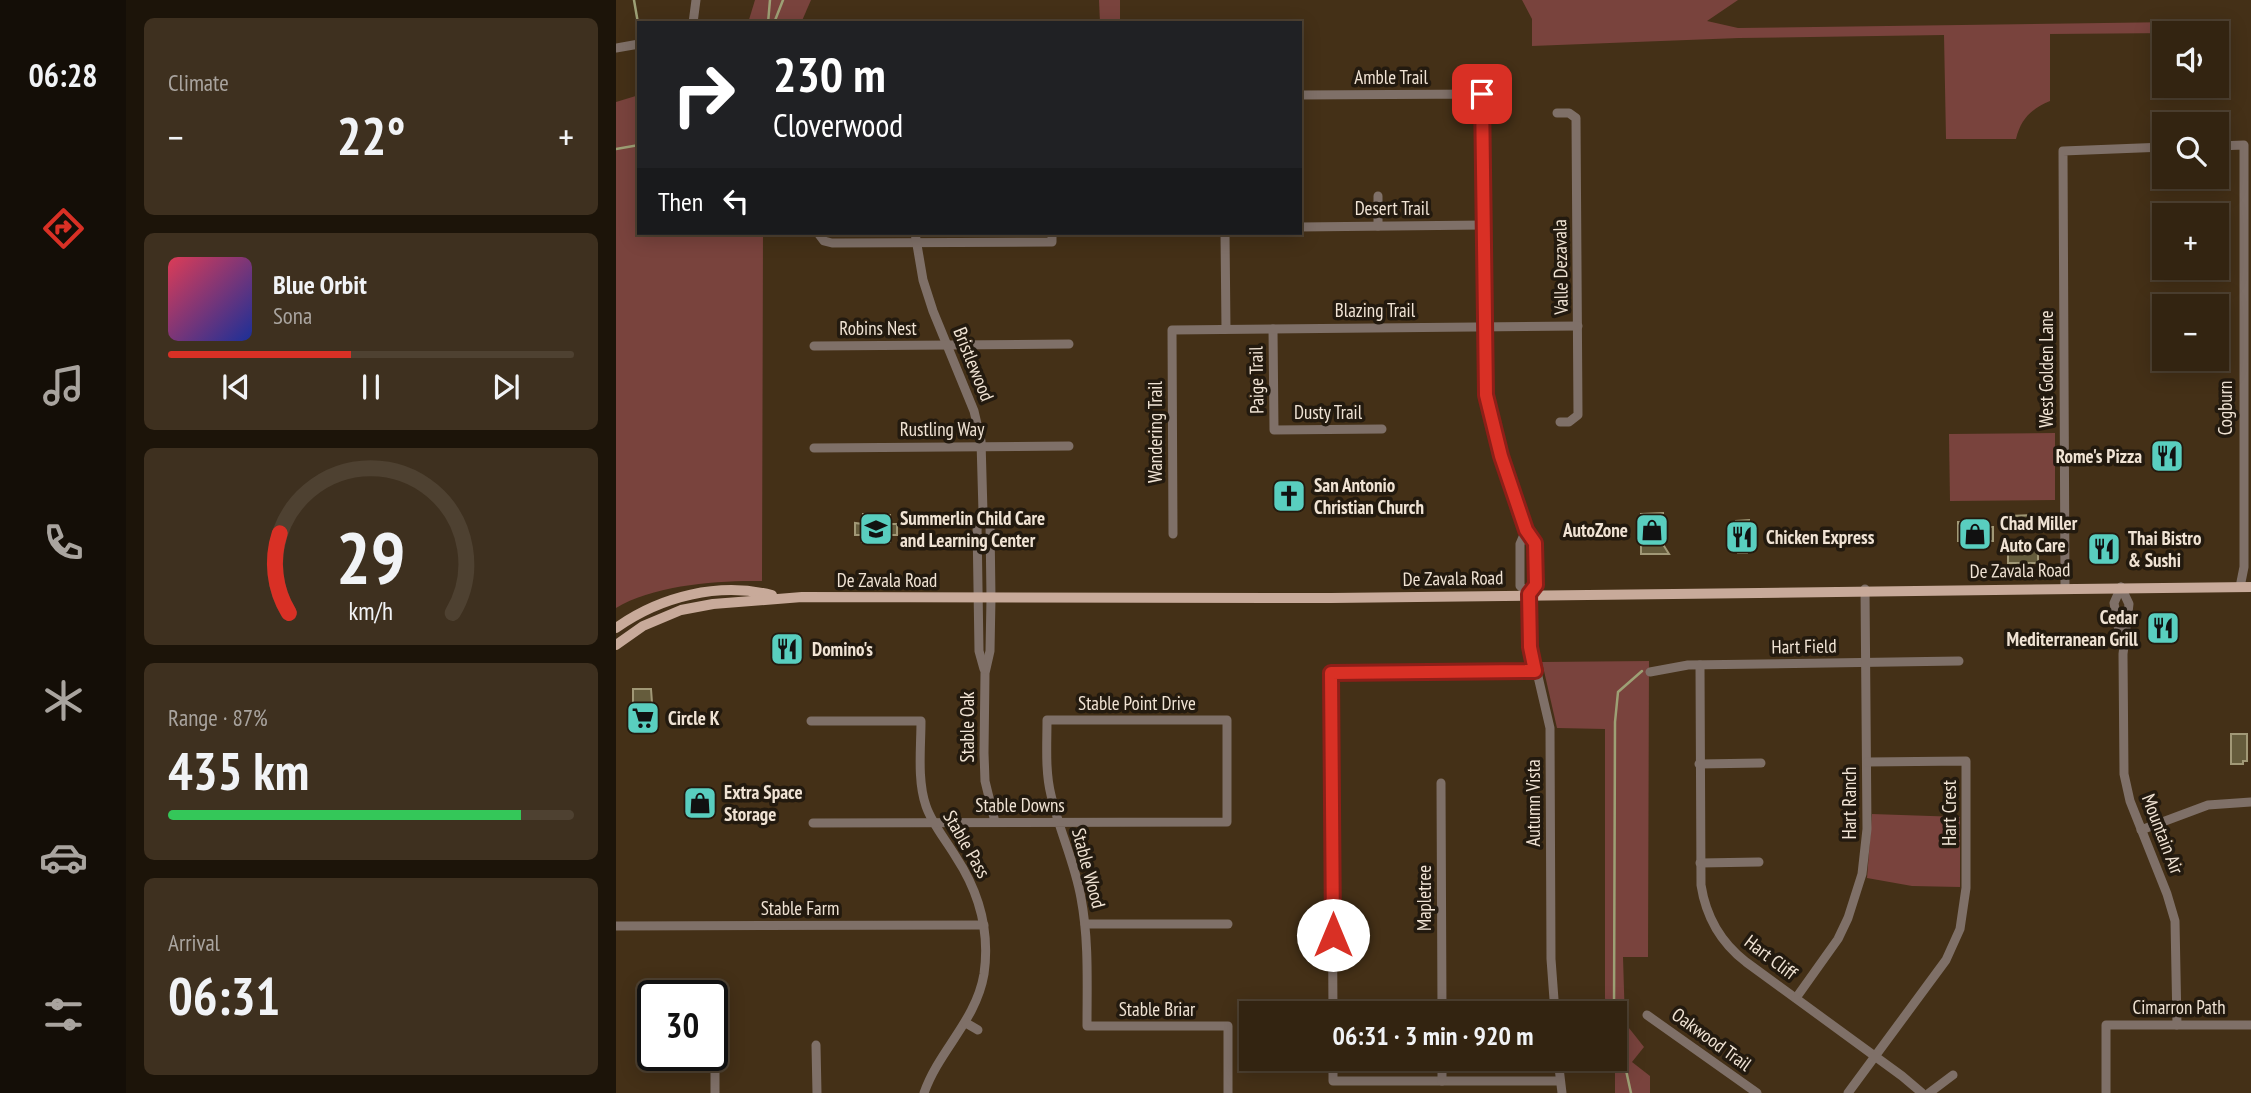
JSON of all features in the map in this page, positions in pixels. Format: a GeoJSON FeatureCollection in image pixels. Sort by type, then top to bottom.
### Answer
{"type":"FeatureCollection","features":[{"type":"Feature","properties":{"kind":"main road","name":"De Zavala Road"},"geometry":{"type":"LineString","coordinates":[[616,645],[643,626],[681,610],[713,604],[782,598],[2246,587]]}},
{"type":"Feature","properties":{"kind":"main road","name":"De Zavala Road"},"geometry":{"type":"LineString","coordinates":[[617,626],[653,607],[691,594],[750,590],[782,598]]}},
{"type":"Feature","properties":{"kind":"street"},"geometry":{"type":"LineString","coordinates":[[693,21],[696,0]]}},
{"type":"Feature","properties":{"kind":"street"},"geometry":{"type":"LineString","coordinates":[[616,48],[637,44]]}},
{"type":"Feature","properties":{"kind":"street","name":"Amble Trail"},"geometry":{"type":"LineString","coordinates":[[1302,95],[1482,94]]}},
{"type":"Feature","properties":{"kind":"street","name":"Autumn Vista"},"geometry":{"type":"LineString","coordinates":[[1482,94],[1485,378],[1489,412],[1526,530],[1535,543],[1536,585],[1529,594],[1530,647],[1547,710],[1550,737],[1551,959],[1554,1001]]}},
{"type":"Feature","properties":{"kind":"street","name":"Valle Dezavala"},"geometry":{"type":"LineString","coordinates":[[1557,113],[1569,113],[1576,118],[1578,415],[1569,422],[1560,422]]}},
{"type":"Feature","properties":{"kind":"street","name":"Cogburn"},"geometry":{"type":"LineString","coordinates":[[2229,146],[2244,145],[2246,587]]}},
{"type":"Feature","properties":{"kind":"street","name":"West Golden Lane"},"geometry":{"type":"LineString","coordinates":[[2065,587],[2063,150],[2152,148]]}},
{"type":"Feature","properties":{"kind":"street"},"geometry":{"type":"LineString","coordinates":[[1378,197],[1378,226]]}},
{"type":"Feature","properties":{"kind":"street","name":"Desert Trail"},"geometry":{"type":"LineString","coordinates":[[1302,227],[1484,225]]}},
{"type":"Feature","properties":{"kind":"street"},"geometry":{"type":"LineString","coordinates":[[820,235],[824,241],[832,243],[916,244],[1052,238]]}},
{"type":"Feature","properties":{"kind":"street","name":"Bristlewood"},"geometry":{"type":"LineString","coordinates":[[915,235],[923,280],[974,411],[981,446],[983,512],[977,524],[978,598]]}},
{"type":"Feature","properties":{"kind":"street"},"geometry":{"type":"LineString","coordinates":[[1225,235],[1226,329]]}},
{"type":"Feature","properties":{"kind":"street","name":"Blazing Trail"},"geometry":{"type":"LineString","coordinates":[[1172,330],[1578,326]]}},
{"type":"Feature","properties":{"kind":"street","name":"Paige Trail"},"geometry":{"type":"LineString","coordinates":[[1273,329],[1274,430]]}},
{"type":"Feature","properties":{"kind":"street","name":"Wandering Trail"},"geometry":{"type":"LineString","coordinates":[[1172,330],[1173,534]]}},
{"type":"Feature","properties":{"kind":"street","name":"Robins Nest"},"geometry":{"type":"LineString","coordinates":[[814,346],[1069,344]]}},
{"type":"Feature","properties":{"kind":"street","name":"Dusty Trail"},"geometry":{"type":"LineString","coordinates":[[1274,430],[1382,429]]}},
{"type":"Feature","properties":{"kind":"street","name":"Rustling Way"},"geometry":{"type":"LineString","coordinates":[[814,448],[1069,446]]}},
{"type":"Feature","properties":{"kind":"street","name":"Bristlewood"},"geometry":{"type":"LineString","coordinates":[[983,512],[990,524],[991,598]]}},
{"type":"Feature","properties":{"kind":"street","name":"Autumn Vista"},"geometry":{"type":"LineString","coordinates":[[1526,530],[1520,544],[1520,586],[1529,594]]}},
{"type":"Feature","properties":{"kind":"street","name":"Mountain Air"},"geometry":{"type":"LineString","coordinates":[[2121,587],[2129,604],[2123,654],[2124,774],[2130,801],[2175,921],[2177,1025]]}},
{"type":"Feature","properties":{"kind":"street","name":"Hart Ranch"},"geometry":{"type":"LineString","coordinates":[[1796,998],[1838,939],[1856,897],[1866,852],[1865,589]]}},
{"type":"Feature","properties":{"kind":"street","name":"Stable Oak"},"geometry":{"type":"LineString","coordinates":[[978,598],[979,651],[985,673]]}},
{"type":"Feature","properties":{"kind":"street","name":"Stable Oak"},"geometry":{"type":"LineString","coordinates":[[991,598],[990,651],[985,673],[985,781],[995,822]]}},
{"type":"Feature","properties":{"kind":"street","name":"Hart Field"},"geometry":{"type":"LineString","coordinates":[[1650,673],[1700,665],[1959,661]]}},
{"type":"Feature","properties":{"kind":"street","name":"Hart Cliff"},"geometry":{"type":"LineString","coordinates":[[1700,665],[1700,863],[1705,907],[1721,938],[1746,962],[1876,1056],[1922,1093]]}},
{"type":"Feature","properties":{"kind":"street"},"geometry":{"type":"LineString","coordinates":[[1333,1001],[1331,673],[1535,671]]}},
{"type":"Feature","properties":{"kind":"street","name":"Stable Point Drive"},"geometry":{"type":"LineString","coordinates":[[1047,720],[1227,720],[1227,822]]}},
{"type":"Feature","properties":{"kind":"street","name":"Stable Wood"},"geometry":{"type":"LineString","coordinates":[[1047,720],[1048,782],[1081,895],[1085,924],[1087,1026]]}},
{"type":"Feature","properties":{"kind":"street","name":"Stable Pass"},"geometry":{"type":"LineString","coordinates":[[811,721],[921,721],[921,787],[925,803],[968,877],[984,925],[984,974],[966,1023],[935,1069],[924,1093]]}},
{"type":"Feature","properties":{"kind":"street","name":"Hart Crest"},"geometry":{"type":"LineString","coordinates":[[1849,1093],[1950,963],[1966,902],[1966,761],[1867,762]]}},
{"type":"Feature","properties":{"kind":"street"},"geometry":{"type":"LineString","coordinates":[[1699,764],[1761,763]]}},
{"type":"Feature","properties":{"kind":"street","name":"Mapletree"},"geometry":{"type":"LineString","coordinates":[[1441,783],[1442,1001]]}},
{"type":"Feature","properties":{"kind":"street"},"geometry":{"type":"LineString","coordinates":[[2141,830],[2208,805],[2251,802]]}},
{"type":"Feature","properties":{"kind":"street","name":"Stable Downs"},"geometry":{"type":"LineString","coordinates":[[813,823],[1227,822]]}},
{"type":"Feature","properties":{"kind":"street"},"geometry":{"type":"LineString","coordinates":[[1700,863],[1759,862]]}},
{"type":"Feature","properties":{"kind":"street"},"geometry":{"type":"LineString","coordinates":[[1085,924],[1228,924]]}},
{"type":"Feature","properties":{"kind":"street","name":"Stable Farm"},"geometry":{"type":"LineString","coordinates":[[616,926],[984,925]]}},
{"type":"Feature","properties":{"kind":"street","name":"Oakwood Trail"},"geometry":{"type":"LineString","coordinates":[[1647,1016],[1757,1093]]}},
{"type":"Feature","properties":{"kind":"street"},"geometry":{"type":"LineString","coordinates":[[966,1023],[978,1030]]}},
{"type":"Feature","properties":{"kind":"street","name":"Cimarron Path"},"geometry":{"type":"LineString","coordinates":[[2106,1093],[2106,1025],[2251,1025]]}},
{"type":"Feature","properties":{"kind":"street","name":"Stable Briar"},"geometry":{"type":"LineString","coordinates":[[1087,1026],[1228,1026],[1228,1093]]}},
{"type":"Feature","properties":{"kind":"street"},"geometry":{"type":"LineString","coordinates":[[816,1045],[817,1093]]}},
{"type":"Feature","properties":{"kind":"street"},"geometry":{"type":"LineString","coordinates":[[937,1046],[948,1052]]}},
{"type":"Feature","properties":{"kind":"street"},"geometry":{"type":"LineString","coordinates":[[715,1071],[715,1093]]}},
{"type":"Feature","properties":{"kind":"street"},"geometry":{"type":"LineString","coordinates":[[1333,1071],[1333,1081],[1560,1081]]}},
{"type":"Feature","properties":{"kind":"street"},"geometry":{"type":"LineString","coordinates":[[1442,1071],[1442,1081]]}},
{"type":"Feature","properties":{"kind":"street"},"geometry":{"type":"LineString","coordinates":[[1559,1071],[1562,1093]]}},
{"type":"Feature","properties":{"kind":"street"},"geometry":{"type":"LineString","coordinates":[[1929,1093],[1953,1075]]}},
{"type":"Feature","properties":{"kind":"shaded area"},"geometry":{"type":"Polygon","coordinates":[[[755,0],[811,0],[802,21],[749,21],[755,0]]]}},
{"type":"Feature","properties":{"kind":"shaded area"},"geometry":{"type":"Polygon","coordinates":[[[1099,0],[1120,0],[1120,21],[1100,21],[1099,0]]]}},
{"type":"Feature","properties":{"kind":"shaded area"},"geometry":{"type":"Polygon","coordinates":[[[1522,0],[1738,0],[1707,21],[1738,28],[2152,22],[2152,33],[2050,34],[2050,101],[2028,116],[2016,139],[1946,139],[1944,35],[1739,38],[1532,46],[1532,19],[1522,0]]]}},
{"type":"Feature","properties":{"kind":"shaded area"},"geometry":{"type":"Polygon","coordinates":[[[637,96],[637,235],[763,235],[762,581],[707,583],[667,589],[631,600],[616,608],[616,102],[637,96]]]}},
{"type":"Feature","properties":{"kind":"shaded area"},"geometry":{"type":"Polygon","coordinates":[[[2055,433],[2055,500],[1950,501],[1949,434],[2055,433]]]}},
{"type":"Feature","properties":{"kind":"shaded area"},"geometry":{"type":"Polygon","coordinates":[[[1649,661],[1648,957],[1623,957],[1624,1001],[1605,1001],[1605,998],[1605,729],[1557,728],[1542,662],[1649,661]]]}},
{"type":"Feature","properties":{"kind":"shaded area"},"geometry":{"type":"Polygon","coordinates":[[[1872,814],[1960,817],[1960,887],[1912,886],[1867,878],[1872,814]]]}},
{"type":"Feature","properties":{"kind":"shaded area"},"geometry":{"type":"Polygon","coordinates":[[[1627,1026],[1644,1047],[1632,1062],[1650,1076],[1650,1093],[1615,1093],[1615,1071],[1627,1071],[1627,1026]]]}},
{"type":"Feature","properties":{"kind":"building","name":"San Antonio Christian Church"},"geometry":{"type":"Polygon","coordinates":[[[1281,487],[1299,488],[1299,505],[1281,504],[1281,500],[1278,500],[1281,487]]]}},
{"type":"Feature","properties":{"kind":"building","name":"AutoZone"},"geometry":{"type":"Polygon","coordinates":[[[1663,513],[1664,546],[1669,554],[1641,554],[1641,514],[1663,513]]]}},
{"type":"Feature","properties":{"kind":"building","name":"Summerlin Child Care and Learning Center"},"geometry":{"type":"Polygon","coordinates":[[[863,514],[890,515],[890,524],[897,524],[897,535],[890,535],[890,542],[862,542],[862,535],[855,535],[855,523],[863,524],[863,514]]]}},
{"type":"Feature","properties":{"kind":"building"},"geometry":{"type":"Polygon","coordinates":[[[2035,515],[2035,529],[2009,529],[2009,516],[2035,515]]]}},
{"type":"Feature","properties":{"kind":"building","name":"Chicken Express"},"geometry":{"type":"Polygon","coordinates":[[[1749,520],[1747,553],[1738,553],[1737,544],[1734,544],[1736,521],[1749,520]]]}},
{"type":"Feature","properties":{"kind":"building","name":"Chad Miller Auto Care"},"geometry":{"type":"Polygon","coordinates":[[[1958,522],[1974,522],[1974,527],[1993,527],[1993,541],[1958,541],[1958,522]]]}},
{"type":"Feature","properties":{"kind":"building"},"geometry":{"type":"Polygon","coordinates":[[[2008,547],[2038,547],[2038,563],[2008,563],[2008,547]]]}},
{"type":"Feature","properties":{"kind":"building","name":"Circle K"},"geometry":{"type":"Polygon","coordinates":[[[633,689],[651,689],[654,730],[633,730],[633,689]]]}},
{"type":"Feature","properties":{"kind":"building"},"geometry":{"type":"Polygon","coordinates":[[[2231,734],[2247,734],[2247,761],[2243,761],[2243,764],[2231,764],[2231,734]]]}},
{"type":"Feature","properties":{"kind":"waterway"},"geometry":{"type":"LineString","coordinates":[[634,0],[638,21]]}},
{"type":"Feature","properties":{"kind":"waterway"},"geometry":{"type":"LineString","coordinates":[[768,21],[770,0]]}},
{"type":"Feature","properties":{"kind":"waterway"},"geometry":{"type":"LineString","coordinates":[[775,21],[783,0]]}},
{"type":"Feature","properties":{"kind":"waterway"},"geometry":{"type":"LineString","coordinates":[[616,149],[637,145]]}},
{"type":"Feature","properties":{"kind":"waterway"},"geometry":{"type":"LineString","coordinates":[[1614,1001],[1615,722],[1618,692],[1642,671]]}},
{"type":"Feature","properties":{"kind":"waterway"},"geometry":{"type":"LineString","coordinates":[[1626,1071],[1631,1093]]}},
{"type":"Feature","properties":{"kind":"place","name":"Rome's Pizza"},"geometry":{"type":"Point","coordinates":[2167,456]}},
{"type":"Feature","properties":{"kind":"place","name":"San Antonio Christian Church"},"geometry":{"type":"Point","coordinates":[1289,496]}},
{"type":"Feature","properties":{"kind":"place","name":"Summerlin Child Care and Learning Center"},"geometry":{"type":"Point","coordinates":[876,529]}},
{"type":"Feature","properties":{"kind":"place","name":"AutoZone"},"geometry":{"type":"Point","coordinates":[1652,530]}},
{"type":"Feature","properties":{"kind":"place","name":"Chad Miller Auto Care"},"geometry":{"type":"Point","coordinates":[1975,534]}},
{"type":"Feature","properties":{"kind":"place","name":"Chicken Express"},"geometry":{"type":"Point","coordinates":[1742,537]}},
{"type":"Feature","properties":{"kind":"place","name":"Thai Bistro & Sushi"},"geometry":{"type":"Point","coordinates":[2104,549]}},
{"type":"Feature","properties":{"kind":"place","name":"Cedar Mediterranean Grill"},"geometry":{"type":"Point","coordinates":[2163,628]}},
{"type":"Feature","properties":{"kind":"place","name":"Domino's"},"geometry":{"type":"Point","coordinates":[787,649]}},
{"type":"Feature","properties":{"kind":"place","name":"Circle K"},"geometry":{"type":"Point","coordinates":[643,718]}},
{"type":"Feature","properties":{"kind":"place","name":"Extra Space Storage"},"geometry":{"type":"Point","coordinates":[700,803]}},
{"type":"Feature","properties":{"kind":"route"},"geometry":{"type":"LineString","coordinates":[[1333,935],[1331,673],[1535,671],[1530,647],[1529,594],[1536,585],[1535,543],[1526,530],[1501,456],[1486,395],[1482,94]]}}]}
